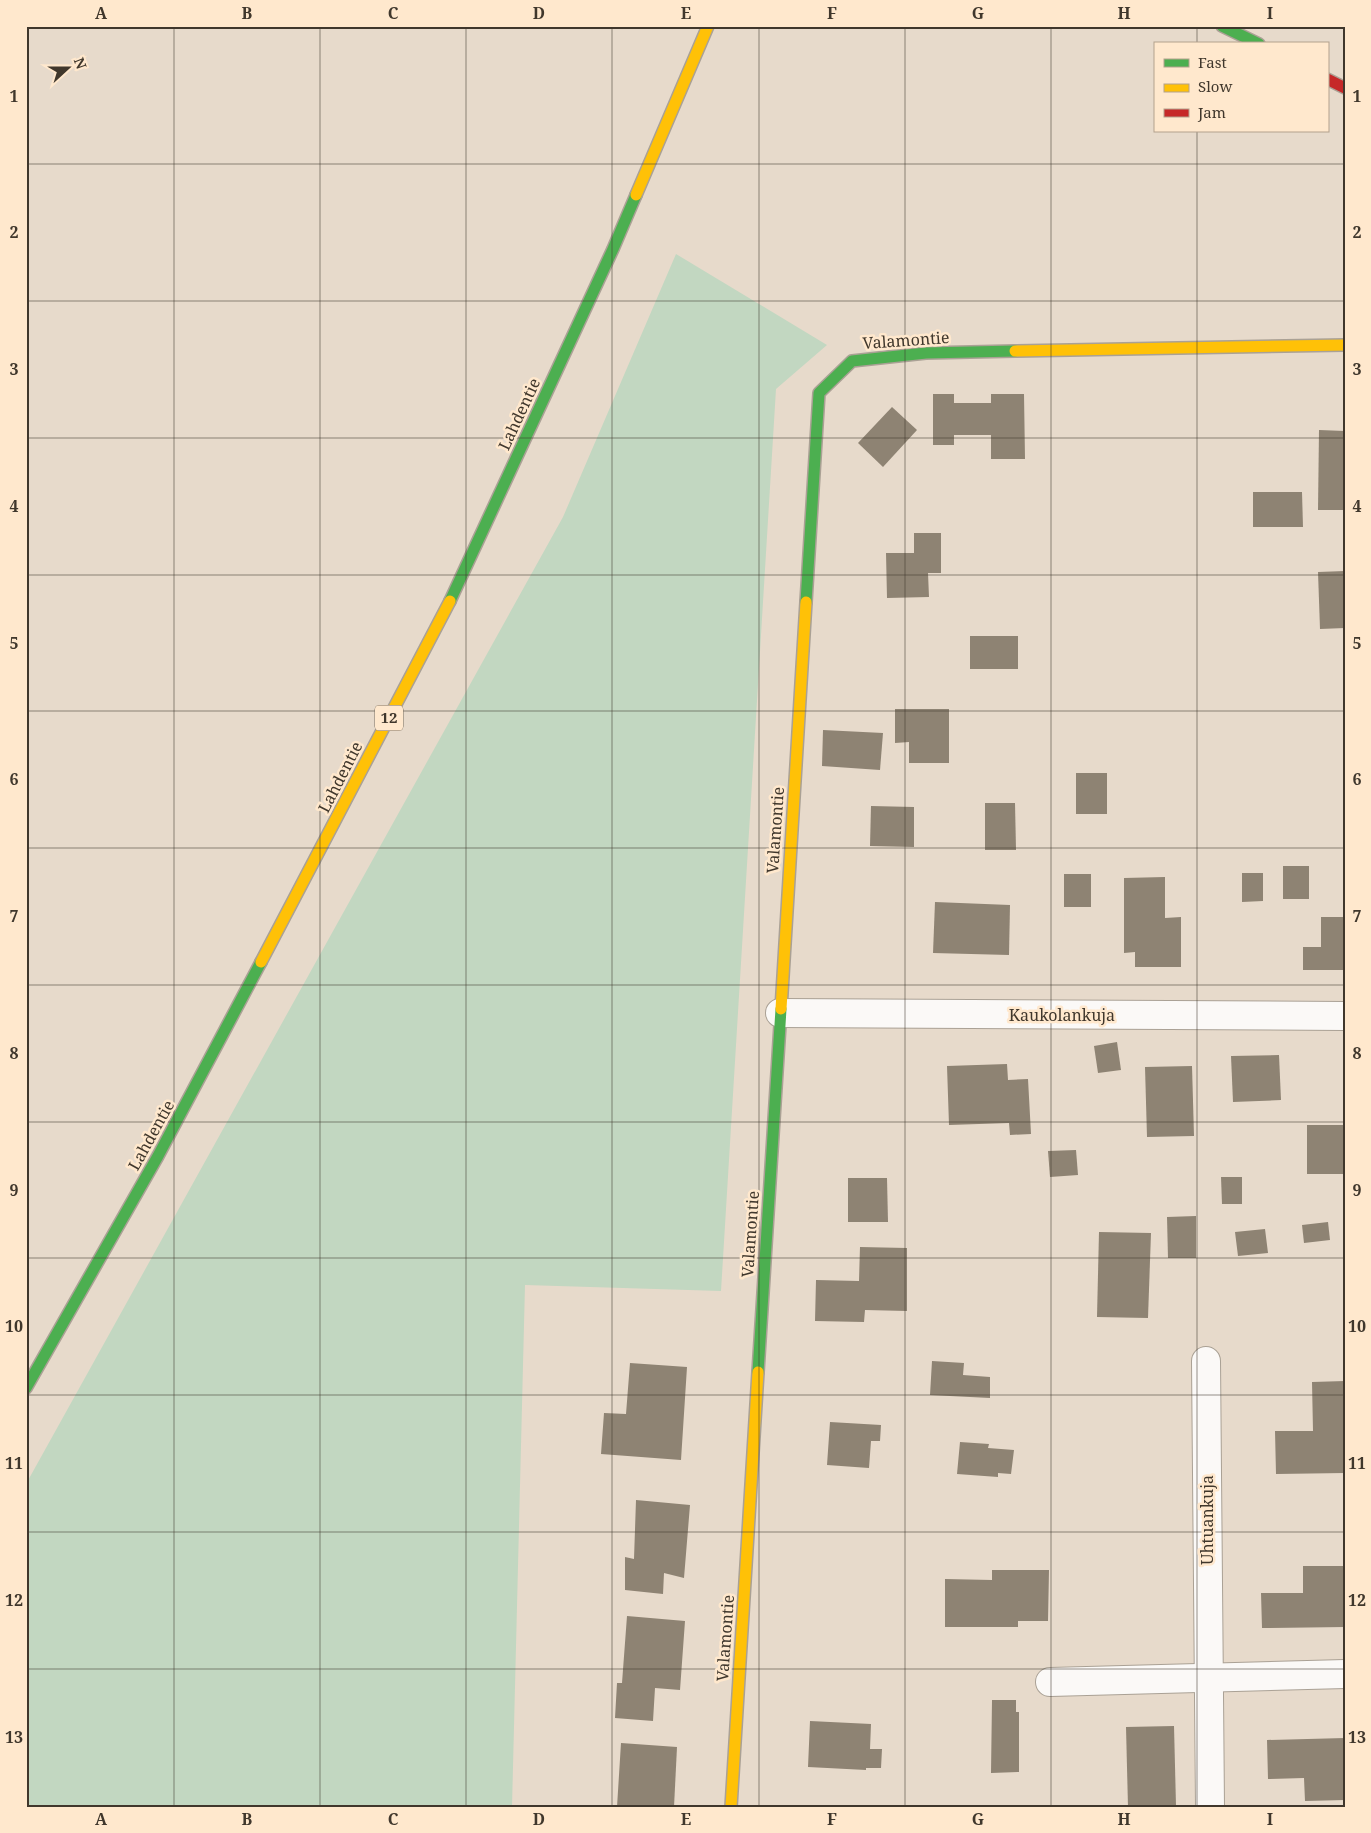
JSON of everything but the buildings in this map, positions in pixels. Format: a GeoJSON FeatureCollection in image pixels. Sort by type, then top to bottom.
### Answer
{"type":"FeatureCollection","features":[{"type":"Feature","properties":{"kind":"main road","name":"Lahdentie"},"geometry":{"type":"LineString","coordinates":[[26,1388],[158,1156],[299,891],[456,589],[614,250],[708,26]]}},
{"type":"Feature","properties":{"kind":"main road"},"geometry":{"type":"LineString","coordinates":[[1222,26],[1255,42]]}},
{"type":"Feature","properties":{"kind":"main road"},"geometry":{"type":"LineString","coordinates":[[1328,80],[1345,88]]}},
{"type":"Feature","properties":{"kind":"main road","name":"Valamontie"},"geometry":{"type":"LineString","coordinates":[[731,1807],[819,394],[852,361],[926,354],[1345,345]]}},
{"type":"Feature","properties":{"kind":"street","name":"Kaukolankuja"},"geometry":{"type":"LineString","coordinates":[[780,1013],[1345,1016]]}},
{"type":"Feature","properties":{"kind":"street","name":"Uhtuankuja"},"geometry":{"type":"LineString","coordinates":[[1206,1361],[1210,1807]]}},
{"type":"Feature","properties":{"kind":"street"},"geometry":{"type":"LineString","coordinates":[[1050,1682],[1345,1674]]}},
{"type":"Feature","properties":{"kind":"green space"},"geometry":{"type":"Polygon","coordinates":[[[676,254],[827,345],[776,389],[721,1291],[525,1285],[512,1807],[26,1807],[26,1484],[563,517],[676,254]]]}},
{"type":"Feature","properties":{"kind":"traffic: fast"},"geometry":{"type":"LineString","coordinates":[[1222,26],[1255,42]]}},
{"type":"Feature","properties":{"kind":"traffic: fast"},"geometry":{"type":"LineString","coordinates":[[450,601],[613,249],[636,195]]}},
{"type":"Feature","properties":{"kind":"traffic: fast"},"geometry":{"type":"LineString","coordinates":[[806,602],[819,393],[852,361],[926,353],[1015,351]]}},
{"type":"Feature","properties":{"kind":"traffic: fast"},"geometry":{"type":"LineString","coordinates":[[26,1388],[158,1156],[261,962]]}},
{"type":"Feature","properties":{"kind":"traffic: fast"},"geometry":{"type":"LineString","coordinates":[[758,1372],[781,1009]]}},
{"type":"Feature","properties":{"kind":"traffic: slow"},"geometry":{"type":"LineString","coordinates":[[636,195],[708,26]]}},
{"type":"Feature","properties":{"kind":"traffic: slow"},"geometry":{"type":"LineString","coordinates":[[1015,351],[1345,345]]}},
{"type":"Feature","properties":{"kind":"traffic: slow"},"geometry":{"type":"LineString","coordinates":[[261,962],[450,601]]}},
{"type":"Feature","properties":{"kind":"traffic: slow"},"geometry":{"type":"LineString","coordinates":[[781,1009],[806,602]]}},
{"type":"Feature","properties":{"kind":"traffic: slow"},"geometry":{"type":"LineString","coordinates":[[731,1807],[758,1372]]}},
{"type":"Feature","properties":{"kind":"traffic: jam"},"geometry":{"type":"LineString","coordinates":[[1328,80],[1345,88]]}}]}
